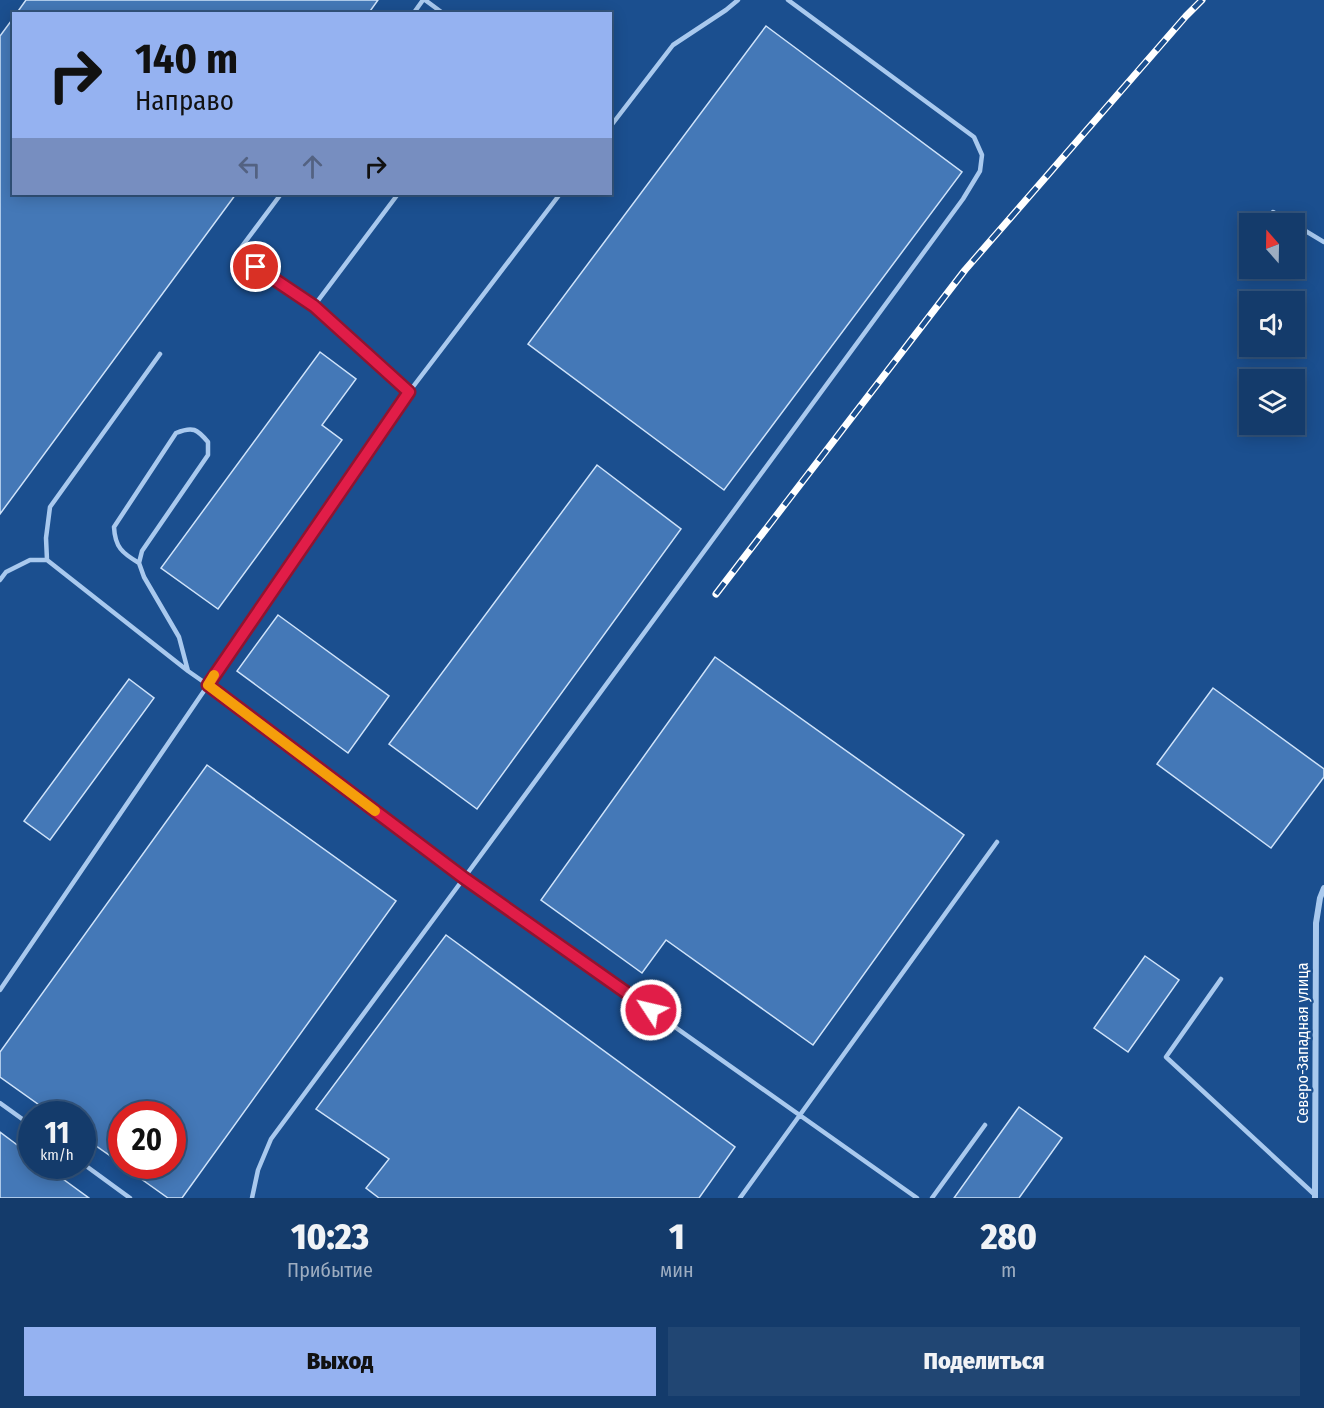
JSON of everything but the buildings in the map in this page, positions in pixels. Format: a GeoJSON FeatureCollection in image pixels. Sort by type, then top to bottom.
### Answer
{"type":"FeatureCollection","features":[{"type":"Feature","properties":{"kind":"street","name":"Северо-Западная улица"},"geometry":{"type":"LineString","coordinates":[[1315,1196],[1316,923],[1324,888]]}},
{"type":"Feature","properties":{"kind":"lane"},"geometry":{"type":"LineString","coordinates":[[415,12],[424,0],[441,12]]}},
{"type":"Feature","properties":{"kind":"lane"},"geometry":{"type":"LineString","coordinates":[[612,124],[673,45],[738,0]]}},
{"type":"Feature","properties":{"kind":"lane"},"geometry":{"type":"LineString","coordinates":[[252,1198],[258,1170],[271,1139],[956,208],[980,171],[982,155],[974,137],[788,0]]}},
{"type":"Feature","properties":{"kind":"lane"},"geometry":{"type":"LineString","coordinates":[[280,195],[237,253],[314,306],[409,392]]}},
{"type":"Feature","properties":{"kind":"lane"},"geometry":{"type":"LineString","coordinates":[[314,306],[397,195]]}},
{"type":"Feature","properties":{"kind":"lane"},"geometry":{"type":"LineString","coordinates":[[0,990],[409,392],[559,195]]}},
{"type":"Feature","properties":{"kind":"lane"},"geometry":{"type":"LineString","coordinates":[[1305,231],[1324,242]]}},
{"type":"Feature","properties":{"kind":"lane"},"geometry":{"type":"LineString","coordinates":[[47,560],[46,538],[50,507],[160,354]]}},
{"type":"Feature","properties":{"kind":"lane"},"geometry":{"type":"LineString","coordinates":[[139,563],[124,554],[114,537],[114,526],[176,433],[187,428],[198,431],[208,442],[208,455],[142,551],[139,563],[144,577],[178,637],[188,671]]}},
{"type":"Feature","properties":{"kind":"lane"},"geometry":{"type":"LineString","coordinates":[[0,580],[6,572],[30,560],[47,560],[188,671],[464,878],[916,1198]]}},
{"type":"Feature","properties":{"kind":"lane"},"geometry":{"type":"LineString","coordinates":[[740,1198],[997,842]]}},
{"type":"Feature","properties":{"kind":"lane"},"geometry":{"type":"LineString","coordinates":[[1221,979],[1166,1058],[1315,1196]]}},
{"type":"Feature","properties":{"kind":"lane"},"geometry":{"type":"LineString","coordinates":[[0,1103],[18,1116]]}},
{"type":"Feature","properties":{"kind":"lane"},"geometry":{"type":"LineString","coordinates":[[932,1198],[985,1125]]}},
{"type":"Feature","properties":{"kind":"lane"},"geometry":{"type":"LineString","coordinates":[[96,1173],[130,1198]]}},
{"type":"Feature","properties":{"kind":"railway"},"geometry":{"type":"LineString","coordinates":[[716,594],[965,270],[1202,0]]}},
{"type":"Feature","properties":{"kind":"slow traffic"},"geometry":{"type":"LineString","coordinates":[[214,675],[208,685],[375,811]]}},
{"type":"Feature","properties":{"kind":"route"},"geometry":{"type":"LineString","coordinates":[[256,267],[314,306],[409,392],[208,685],[464,878],[651,1010]]}}]}
